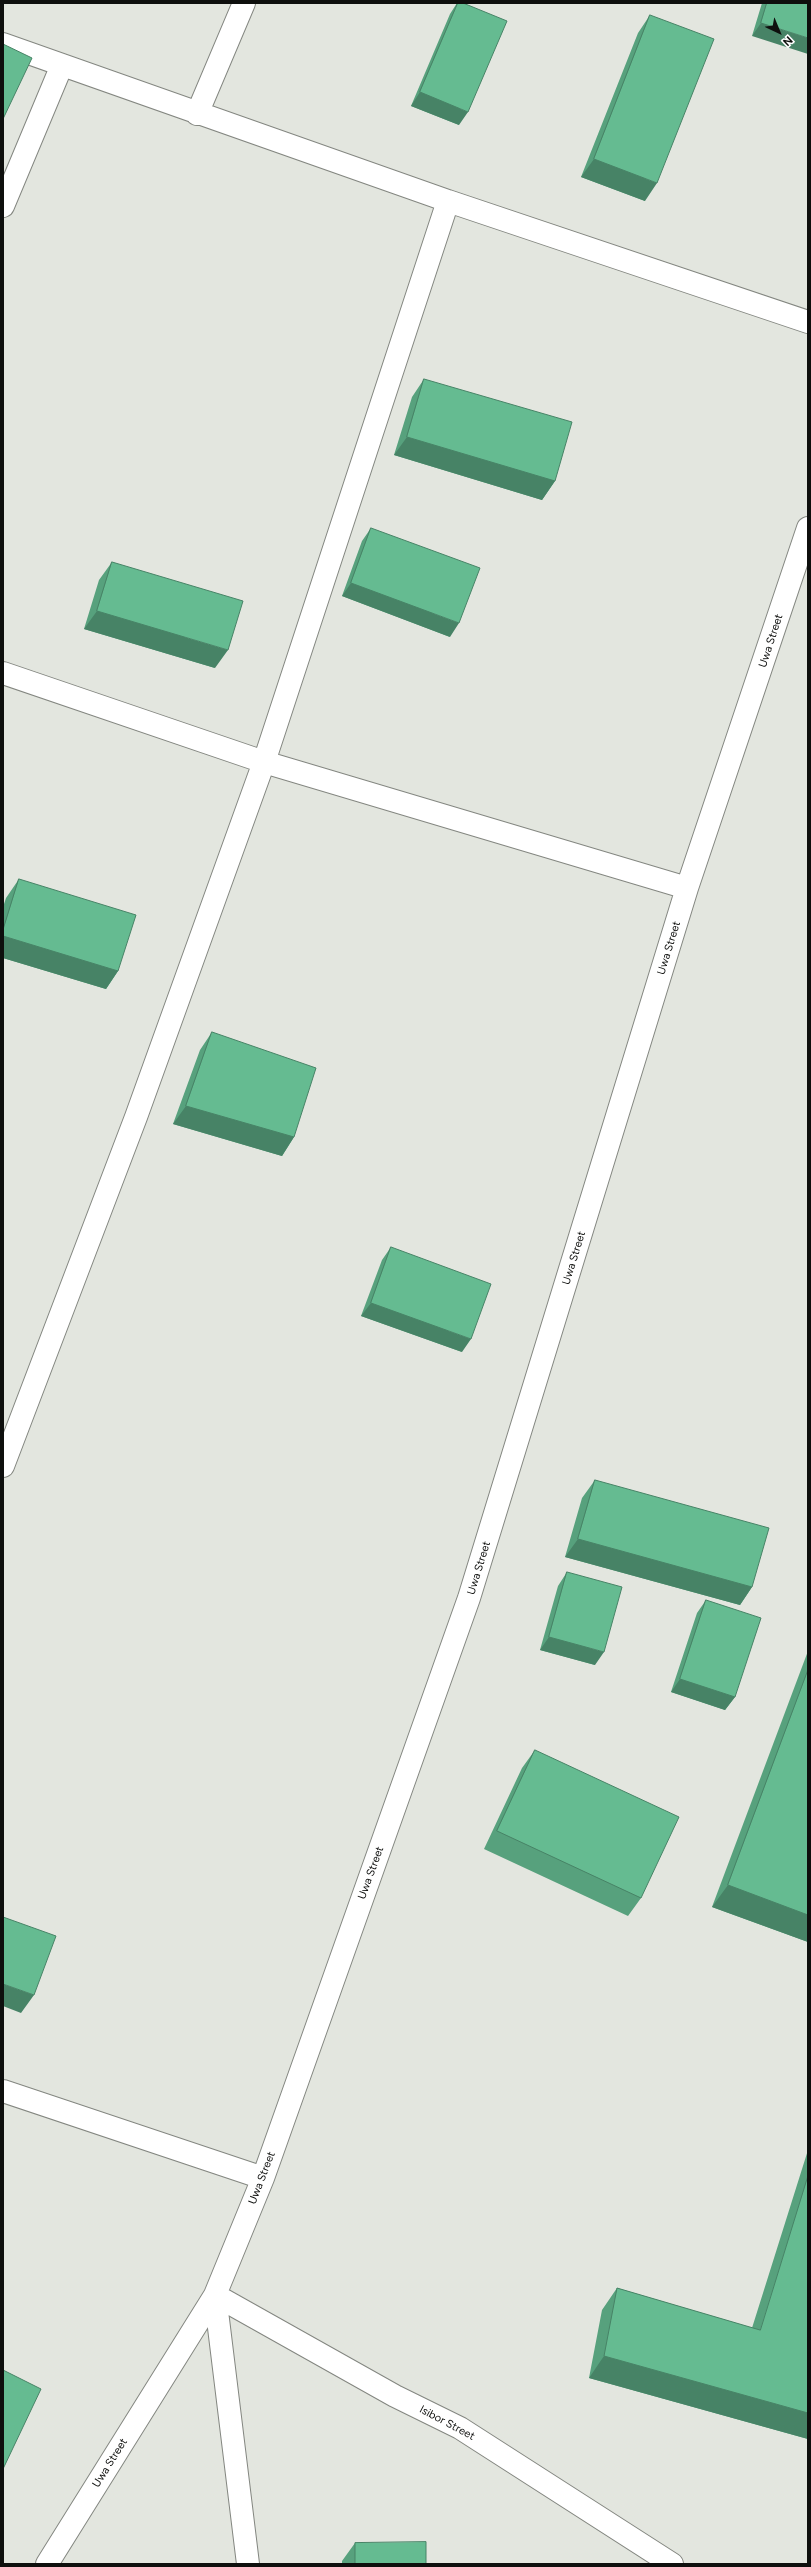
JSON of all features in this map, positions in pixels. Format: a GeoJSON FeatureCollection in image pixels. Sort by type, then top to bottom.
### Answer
{"type":"FeatureCollection","features":[{"type":"Feature","properties":{"kind":"street"},"geometry":{"type":"LineString","coordinates":[[197,114],[244,3]]}},
{"type":"Feature","properties":{"kind":"street"},"geometry":{"type":"LineString","coordinates":[[3,44],[448,202],[808,322]]}},
{"type":"Feature","properties":{"kind":"street"},"geometry":{"type":"LineString","coordinates":[[3,206],[62,65]]}},
{"type":"Feature","properties":{"kind":"street"},"geometry":{"type":"LineString","coordinates":[[3,1466],[133,1125],[264,762],[448,202]]}},
{"type":"Feature","properties":{"kind":"street","name":"Uwa Street"},"geometry":{"type":"LineString","coordinates":[[47,2564],[215,2295],[263,2178],[469,1598],[687,888],[808,528]]}},
{"type":"Feature","properties":{"kind":"street"},"geometry":{"type":"LineString","coordinates":[[3,673],[264,762],[687,888]]}},
{"type":"Feature","properties":{"kind":"street"},"geometry":{"type":"LineString","coordinates":[[3,2091],[263,2178]]}},
{"type":"Feature","properties":{"kind":"street"},"geometry":{"type":"LineString","coordinates":[[215,2295],[248,2564]]}},
{"type":"Feature","properties":{"kind":"street","name":"Isibor Street"},"geometry":{"type":"LineString","coordinates":[[215,2295],[395,2396],[460,2428],[672,2564]]}},
{"type":"Feature","properties":{"kind":"building"},"geometry":{"type":"Polygon","coordinates":[[[458,3],[463,3],[507,21],[468,112],[420,92],[458,3]]]}},
{"type":"Feature","properties":{"kind":"building"},"geometry":{"type":"Polygon","coordinates":[[[767,3],[808,3],[808,38],[761,23],[767,3]]]}},
{"type":"Feature","properties":{"kind":"building"},"geometry":{"type":"Polygon","coordinates":[[[650,15],[714,39],[657,183],[594,159],[650,15]]]}},
{"type":"Feature","properties":{"kind":"building"},"geometry":{"type":"Polygon","coordinates":[[[3,44],[32,58],[3,119],[3,44]]]}},
{"type":"Feature","properties":{"kind":"building"},"geometry":{"type":"Polygon","coordinates":[[[424,379],[572,422],[555,481],[407,437],[424,379]]]}},
{"type":"Feature","properties":{"kind":"building"},"geometry":{"type":"Polygon","coordinates":[[[371,528],[480,568],[459,623],[351,583],[371,528]]]}},
{"type":"Feature","properties":{"kind":"building"},"geometry":{"type":"Polygon","coordinates":[[[112,562],[243,601],[228,650],[97,611],[112,562]]]}},
{"type":"Feature","properties":{"kind":"building"},"geometry":{"type":"Polygon","coordinates":[[[19,879],[136,915],[118,971],[3,936],[3,930],[19,879]]]}},
{"type":"Feature","properties":{"kind":"building"},"geometry":{"type":"Polygon","coordinates":[[[212,1032],[316,1068],[294,1137],[186,1106],[212,1032]]]}},
{"type":"Feature","properties":{"kind":"building"},"geometry":{"type":"Polygon","coordinates":[[[391,1247],[491,1284],[471,1339],[371,1303],[391,1247]]]}},
{"type":"Feature","properties":{"kind":"building"},"geometry":{"type":"Polygon","coordinates":[[[595,1480],[769,1528],[752,1587],[578,1539],[595,1480]]]}},
{"type":"Feature","properties":{"kind":"building"},"geometry":{"type":"Polygon","coordinates":[[[567,1572],[622,1587],[604,1652],[549,1637],[567,1572]]]}},
{"type":"Feature","properties":{"kind":"building"},"geometry":{"type":"Polygon","coordinates":[[[706,1600],[761,1618],[735,1697],[680,1679],[706,1600]]]}},
{"type":"Feature","properties":{"kind":"building"},"geometry":{"type":"Polygon","coordinates":[[[808,1670],[808,1915],[728,1885],[808,1670]]]}},
{"type":"Feature","properties":{"kind":"building"},"geometry":{"type":"Polygon","coordinates":[[[535,1750],[679,1817],[641,1898],[497,1831],[535,1750]]]}},
{"type":"Feature","properties":{"kind":"building"},"geometry":{"type":"Polygon","coordinates":[[[3,1917],[56,1936],[34,1995],[3,1984],[3,1917]]]}},
{"type":"Feature","properties":{"kind":"building"},"geometry":{"type":"Polygon","coordinates":[[[808,2176],[808,2413],[604,2356],[617,2288],[760,2330],[808,2176]]]}},
{"type":"Feature","properties":{"kind":"building"},"geometry":{"type":"Polygon","coordinates":[[[3,2370],[41,2389],[3,2469],[3,2370]]]}},
{"type":"Feature","properties":{"kind":"building"},"geometry":{"type":"Polygon","coordinates":[[[426,2542],[426,2564],[355,2564],[355,2543],[426,2542]]]}}]}
